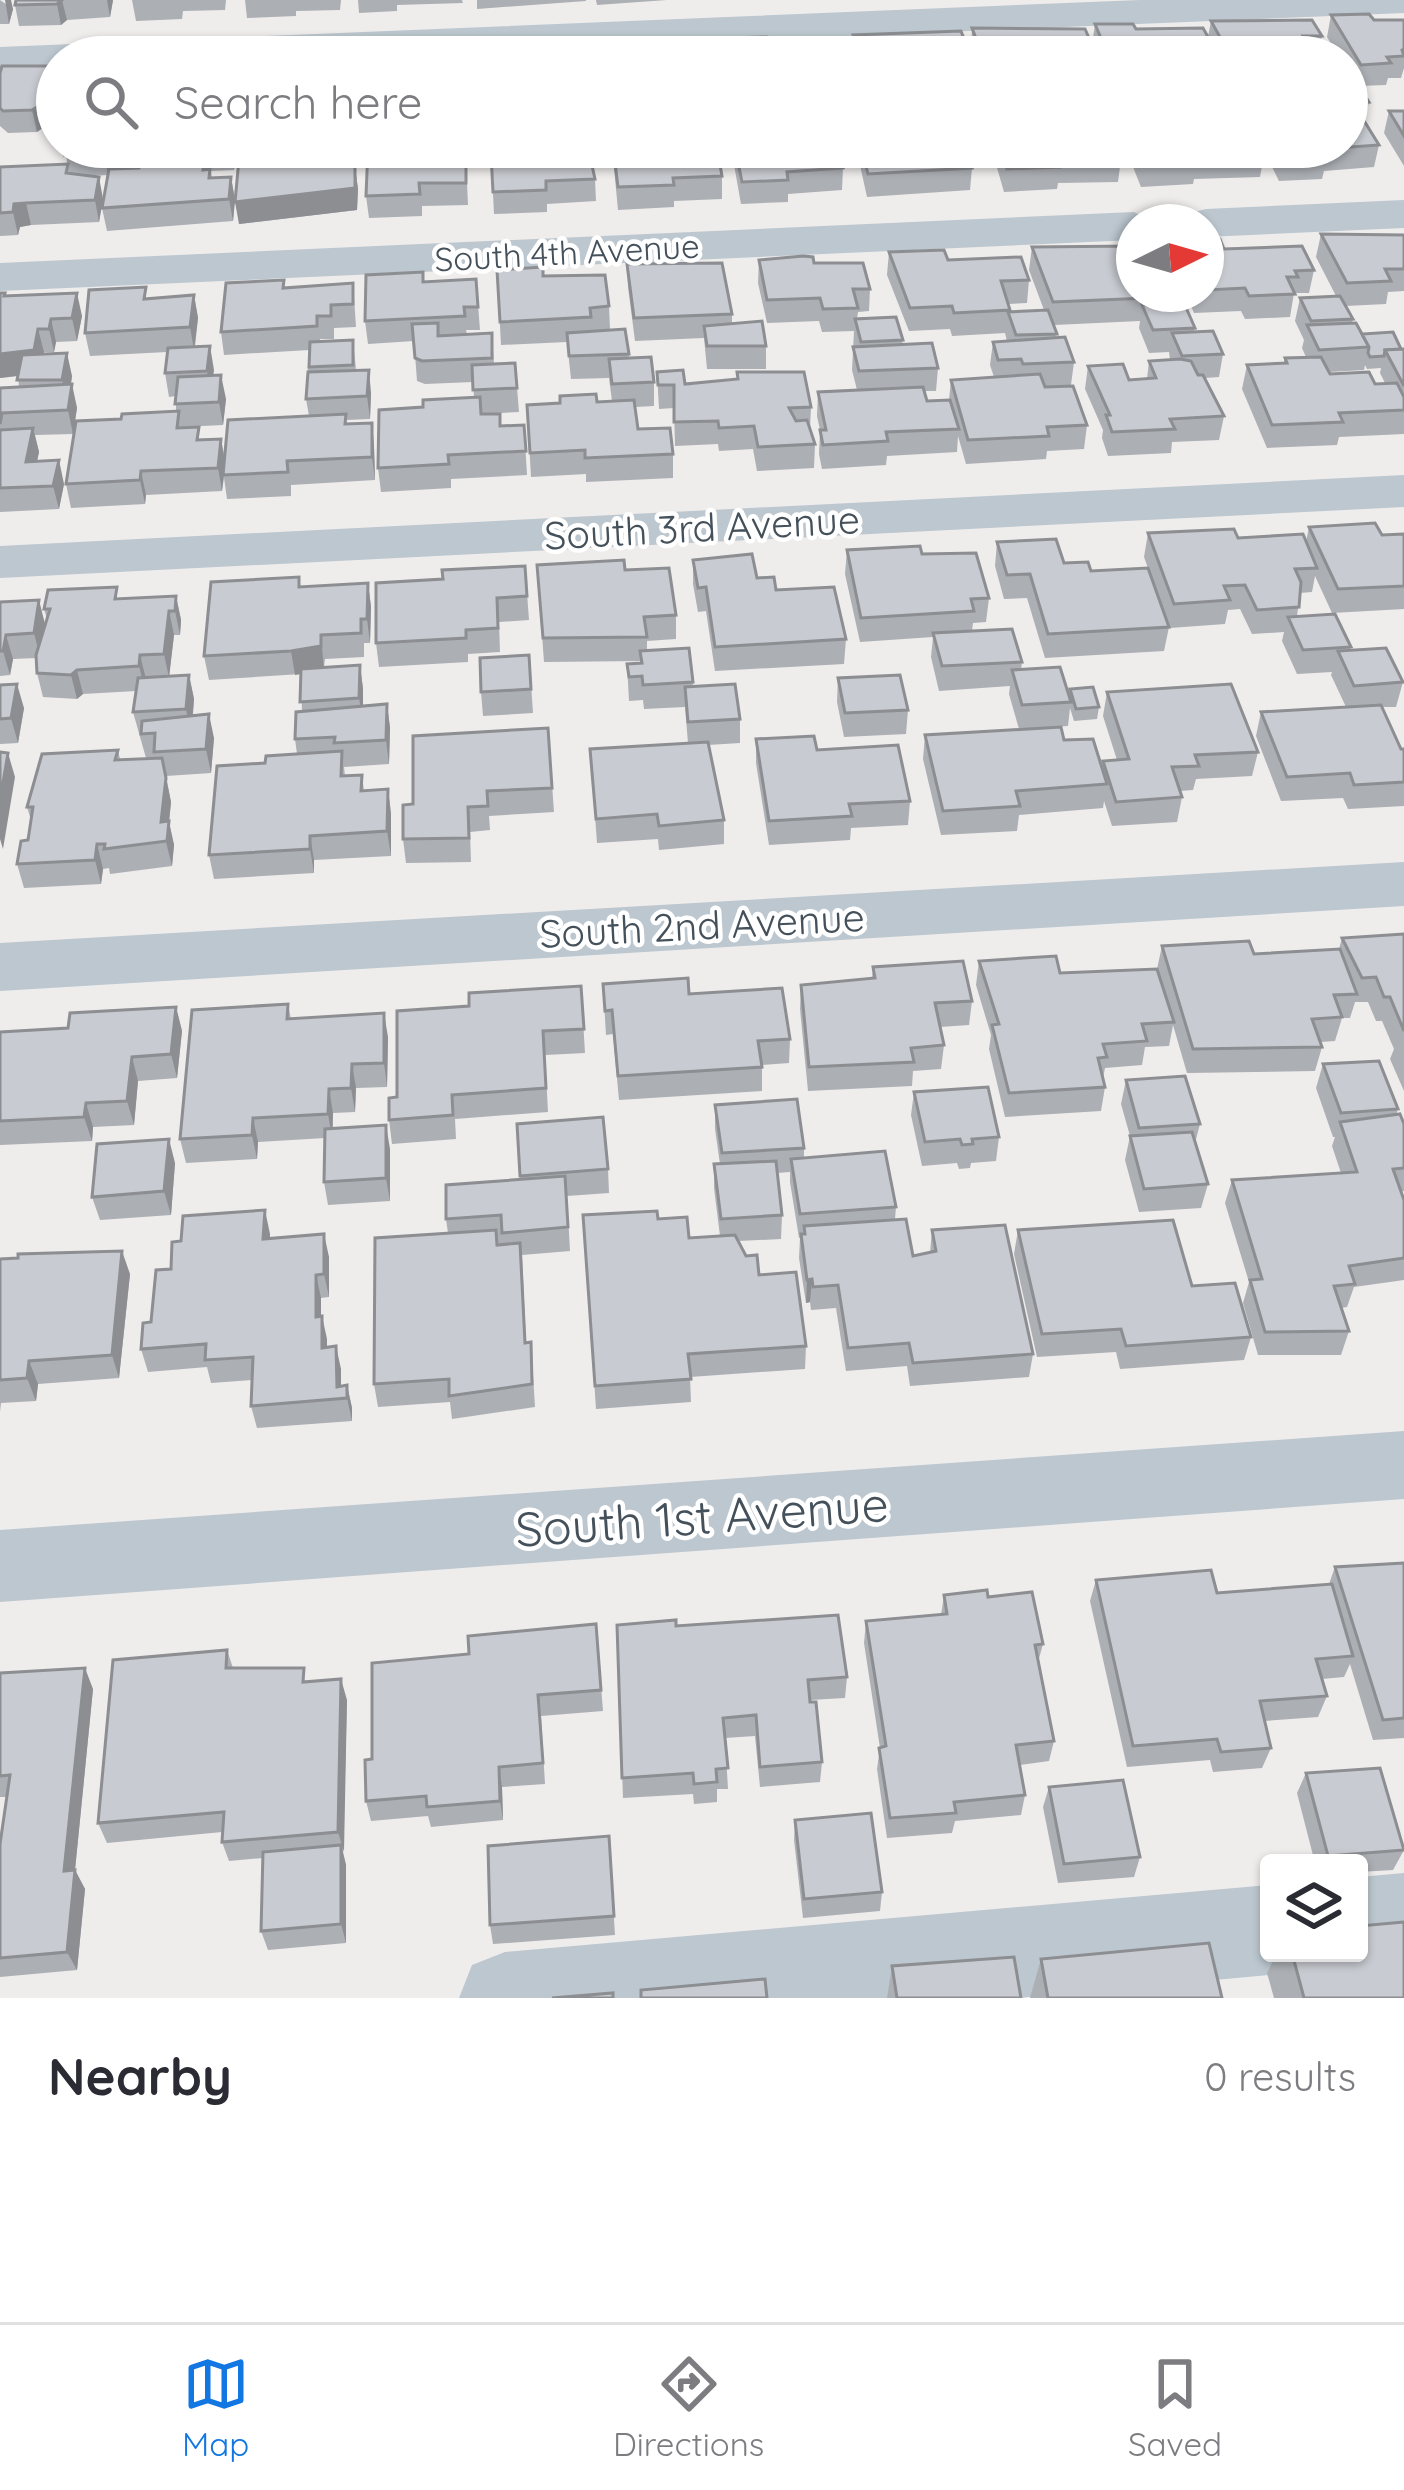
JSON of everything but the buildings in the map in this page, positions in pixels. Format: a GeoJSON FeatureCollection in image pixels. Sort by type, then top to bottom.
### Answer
{"type":"FeatureCollection","features":[{"type":"Feature","properties":{"kind":"street"},"geometry":{"type":"LineString","coordinates":[[552,36],[1404,2]]}},
{"type":"Feature","properties":{"kind":"street"},"geometry":{"type":"LineString","coordinates":[[0,58],[36,57]]}},
{"type":"Feature","properties":{"kind":"street"},"geometry":{"type":"LineString","coordinates":[[1224,222],[1404,214]]}},
{"type":"Feature","properties":{"kind":"street","name":"South 4th Avenue"},"geometry":{"type":"LineString","coordinates":[[0,277],[1116,227]]}},
{"type":"Feature","properties":{"kind":"street","name":"South 3rd Avenue"},"geometry":{"type":"LineString","coordinates":[[0,562],[1404,491]]}},
{"type":"Feature","properties":{"kind":"street","name":"South 2nd Avenue"},"geometry":{"type":"LineString","coordinates":[[0,967],[1404,884]]}},
{"type":"Feature","properties":{"kind":"street","name":"South 1st Avenue"},"geometry":{"type":"LineString","coordinates":[[0,1566],[1404,1465]]}},
{"type":"Feature","properties":{"kind":"street"},"geometry":{"type":"LineString","coordinates":[[1368,1921],[1404,1918]]}},
{"type":"Feature","properties":{"kind":"street"},"geometry":{"type":"LineString","coordinates":[[505,1998],[1260,1931]]}}]}
